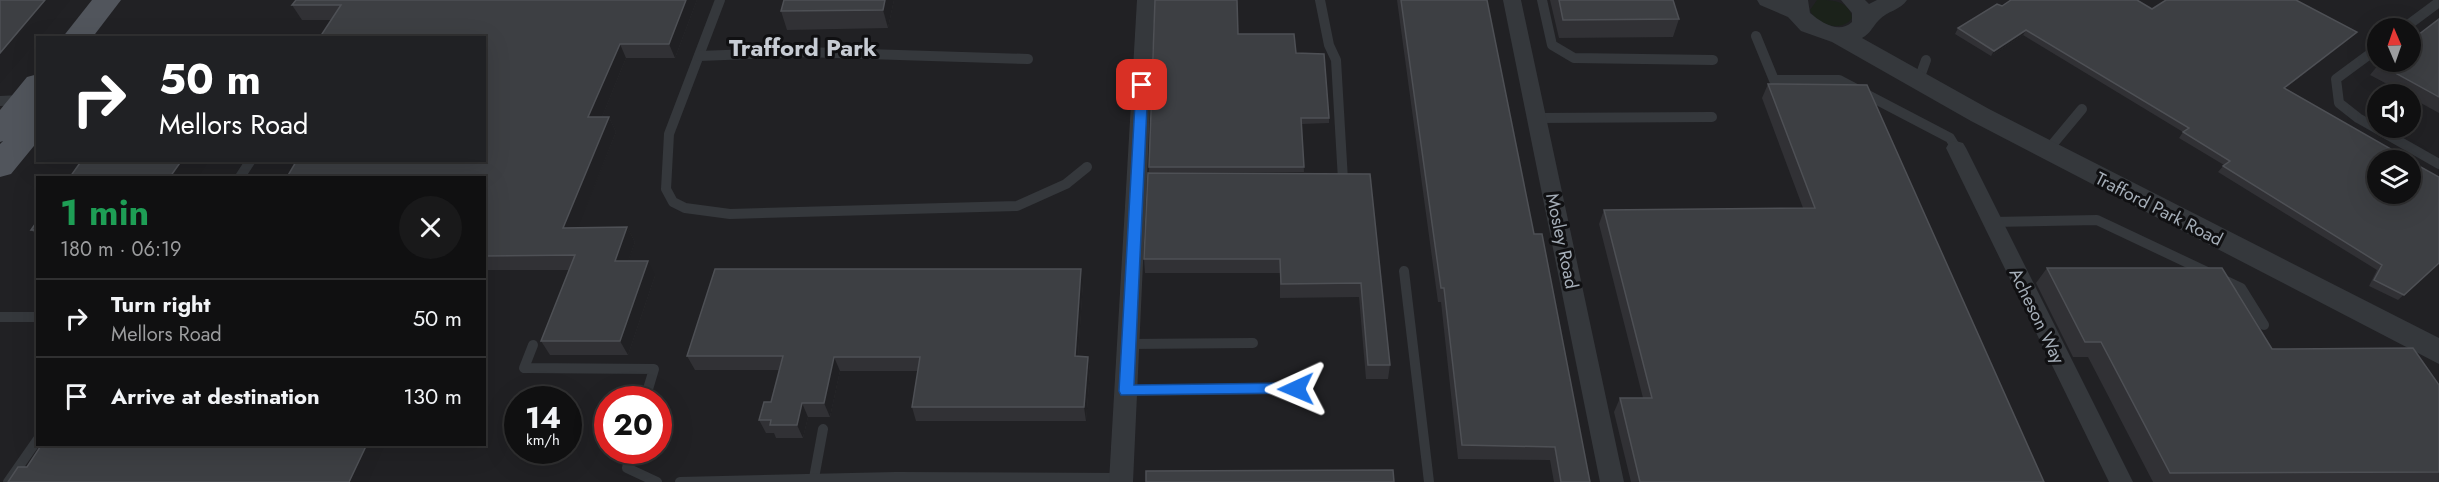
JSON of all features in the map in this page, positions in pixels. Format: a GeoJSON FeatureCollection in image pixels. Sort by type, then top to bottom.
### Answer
{"type":"FeatureCollection","features":[{"type":"Feature","properties":{"kind":"main road"},"geometry":{"type":"LineString","coordinates":[[78,36],[107,0]]}},
{"type":"Feature","properties":{"kind":"main road"},"geometry":{"type":"LineString","coordinates":[[104,36],[132,0]]}},
{"type":"Feature","properties":{"kind":"main road"},"geometry":{"type":"LineString","coordinates":[[0,130],[25,101]]}},
{"type":"Feature","properties":{"kind":"main road"},"geometry":{"type":"LineString","coordinates":[[0,166],[25,101]]}},
{"type":"Feature","properties":{"kind":"street"},"geometry":{"type":"LineString","coordinates":[[1121,480],[1142,180],[1146,0]]}},
{"type":"Feature","properties":{"kind":"street","name":"Mosley Road"},"geometry":{"type":"LineString","coordinates":[[1512,0],[1612,482]]}},
{"type":"Feature","properties":{"kind":"street"},"geometry":{"type":"LineString","coordinates":[[1768,0],[1797,6]]}},
{"type":"Feature","properties":{"kind":"street"},"geometry":{"type":"LineString","coordinates":[[1836,34],[1855,32],[1860,15],[1896,0]]}},
{"type":"Feature","properties":{"kind":"street","name":"Trafford Park Road"},"geometry":{"type":"LineString","coordinates":[[1797,6],[1807,24],[1815,29],[1836,34],[1882,60],[1922,71],[2047,151],[2439,352]]}},
{"type":"Feature","properties":{"kind":"street","name":"Trafford Park Road"},"geometry":{"type":"LineString","coordinates":[[1860,15],[1882,60]]}},
{"type":"Feature","properties":{"kind":"street","name":"Acheson Way"},"geometry":{"type":"LineString","coordinates":[[1956,148],[2085,414],[2121,482]]}},
{"type":"Feature","properties":{"kind":"lane"},"geometry":{"type":"LineString","coordinates":[[720,0],[669,134],[666,189],[673,202],[685,208],[730,214],[1017,206],[1066,184],[1087,167]]}},
{"type":"Feature","properties":{"kind":"lane"},"geometry":{"type":"LineString","coordinates":[[1320,0],[1329,45],[1336,60],[1343,180],[1320,180]]}},
{"type":"Feature","properties":{"kind":"lane"},"geometry":{"type":"LineString","coordinates":[[1542,0],[1552,45],[1574,58],[1713,60]]}},
{"type":"Feature","properties":{"kind":"lane"},"geometry":{"type":"LineString","coordinates":[[2417,18],[2439,2]]}},
{"type":"Feature","properties":{"kind":"lane"},"geometry":{"type":"LineString","coordinates":[[1756,36],[1774,80],[1839,80],[1950,138],[1956,148]]}},
{"type":"Feature","properties":{"kind":"lane"},"geometry":{"type":"LineString","coordinates":[[699,56],[804,52],[1028,59]]}},
{"type":"Feature","properties":{"kind":"lane"},"geometry":{"type":"LineString","coordinates":[[2367,56],[2336,79],[2339,103],[2358,118],[2439,164]]}},
{"type":"Feature","properties":{"kind":"lane"},"geometry":{"type":"LineString","coordinates":[[2047,151],[2082,109]]}},
{"type":"Feature","properties":{"kind":"lane"},"geometry":{"type":"LineString","coordinates":[[1536,118],[1712,117]]}},
{"type":"Feature","properties":{"kind":"lane"},"geometry":{"type":"LineString","coordinates":[[241,176],[250,162]]}},
{"type":"Feature","properties":{"kind":"lane"},"geometry":{"type":"LineString","coordinates":[[1991,222],[2097,220],[2241,288],[2264,326]]}},
{"type":"Feature","properties":{"kind":"lane"},"geometry":{"type":"LineString","coordinates":[[1404,271],[1429,482]]}},
{"type":"Feature","properties":{"kind":"lane"},"geometry":{"type":"LineString","coordinates":[[0,317],[36,317]]}},
{"type":"Feature","properties":{"kind":"lane"},"geometry":{"type":"LineString","coordinates":[[1129,344],[1253,343]]}},
{"type":"Feature","properties":{"kind":"lane"},"geometry":{"type":"LineString","coordinates":[[532,345],[524,368],[654,369],[649,386]]}},
{"type":"Feature","properties":{"kind":"lane"},"geometry":{"type":"LineString","coordinates":[[1126,391],[1296,389]]}},
{"type":"Feature","properties":{"kind":"lane"},"geometry":{"type":"LineString","coordinates":[[814,478],[824,429]]}},
{"type":"Feature","properties":{"kind":"lane"},"geometry":{"type":"LineString","coordinates":[[8,482],[36,443]]}},
{"type":"Feature","properties":{"kind":"lane"},"geometry":{"type":"LineString","coordinates":[[628,464],[627,468],[657,482]]}},
{"type":"Feature","properties":{"kind":"lane"},"geometry":{"type":"LineString","coordinates":[[680,482],[814,478],[1121,480]]}},
{"type":"Feature","properties":{"kind":"shaded area"},"geometry":{"type":"Polygon","coordinates":[[[0,0],[2439,0],[2439,482],[0,482],[0,0]]]}},
{"type":"Feature","properties":{"kind":"shaded area"},"geometry":{"type":"Polygon","coordinates":[[[1817,0],[1843,4],[1852,18],[1848,23],[1842,25],[1823,23],[1810,10],[1817,0]]]}},
{"type":"Feature","properties":{"kind":"building"},"geometry":{"type":"Polygon","coordinates":[[[0,0],[45,0],[0,53],[0,0]]]}},
{"type":"Feature","properties":{"kind":"building"},"geometry":{"type":"Polygon","coordinates":[[[296,0],[686,0],[669,44],[620,44],[588,117],[609,117],[563,228],[627,227],[615,261],[648,261],[620,341],[541,341],[575,255],[486,256],[486,176],[288,176],[296,162],[486,162],[486,36],[321,36],[341,5],[292,5],[296,0]]]}},
{"type":"Feature","properties":{"kind":"building"},"geometry":{"type":"Polygon","coordinates":[[[784,0],[885,0],[883,10],[781,11],[784,0]]]}},
{"type":"Feature","properties":{"kind":"building"},"geometry":{"type":"Polygon","coordinates":[[[1155,0],[1237,0],[1238,34],[1294,34],[1296,53],[1324,54],[1329,118],[1301,118],[1304,167],[1149,167],[1155,0]]]}},
{"type":"Feature","properties":{"kind":"building"},"geometry":{"type":"Polygon","coordinates":[[[1401,0],[1487,0],[1534,234],[1542,234],[1590,482],[1561,482],[1555,447],[1462,445],[1444,288],[1441,288],[1401,0]]]}},
{"type":"Feature","properties":{"kind":"building"},"geometry":{"type":"Polygon","coordinates":[[[1559,0],[1673,0],[1679,19],[1563,20],[1559,0]]]}},
{"type":"Feature","properties":{"kind":"building"},"geometry":{"type":"Polygon","coordinates":[[[2011,0],[2137,0],[2152,9],[2166,0],[2296,0],[2357,32],[2284,88],[2367,135],[2367,138],[2372,138],[2392,150],[2367,150],[2367,204],[2421,204],[2421,167],[2439,177],[2439,263],[2404,295],[2374,280],[2382,265],[2223,166],[2230,161],[2183,132],[2189,128],[2026,30],[1994,51],[1958,28],[1997,4],[2002,6],[2011,0]]]}},
{"type":"Feature","properties":{"kind":"building"},"geometry":{"type":"Polygon","coordinates":[[[2439,19],[2439,97],[2421,87],[2421,84],[2415,84],[2394,72],[2421,72],[2421,33],[2439,19]]]}},
{"type":"Feature","properties":{"kind":"building"},"geometry":{"type":"Polygon","coordinates":[[[1768,84],[1867,85],[2044,482],[1640,482],[1620,398],[1652,398],[1604,210],[1815,208],[1768,84]]]}},
{"type":"Feature","properties":{"kind":"building"},"geometry":{"type":"Polygon","coordinates":[[[81,162],[181,162],[171,176],[71,176],[81,162]]]}},
{"type":"Feature","properties":{"kind":"building"},"geometry":{"type":"Polygon","coordinates":[[[1148,173],[1370,174],[1390,365],[1368,365],[1361,283],[1281,284],[1280,259],[1144,259],[1148,173]]]}},
{"type":"Feature","properties":{"kind":"building"},"geometry":{"type":"Polygon","coordinates":[[[2047,268],[2222,268],[2272,349],[2413,348],[2439,385],[2439,472],[2170,473],[2101,342],[2085,342],[2047,268]]]}},
{"type":"Feature","properties":{"kind":"building"},"geometry":{"type":"Polygon","coordinates":[[[715,269],[1081,269],[1075,356],[1088,357],[1084,407],[912,407],[920,357],[834,357],[824,403],[802,403],[797,425],[770,425],[771,420],[759,420],[764,402],[771,402],[783,356],[687,356],[715,269]]]}},
{"type":"Feature","properties":{"kind":"building"},"geometry":{"type":"Polygon","coordinates":[[[41,446],[366,446],[349,482],[8,482],[18,467],[27,467],[41,446]]]}},
{"type":"Feature","properties":{"kind":"building"},"geometry":{"type":"Polygon","coordinates":[[[1393,470],[1394,482],[1146,482],[1146,471],[1393,470]]]}},
{"type":"Feature","properties":{"kind":"district","name":"Trafford Park"},"geometry":{"type":"Point","coordinates":[803,47]}},
{"type":"Feature","properties":{"kind":"route"},"geometry":{"type":"LineString","coordinates":[[1142,85],[1126,391],[1296,389]]}}]}
